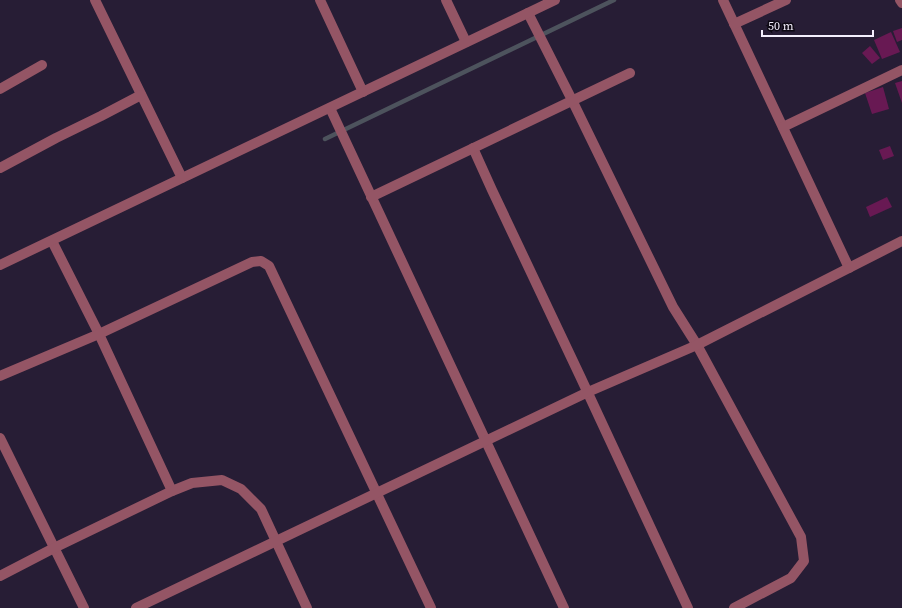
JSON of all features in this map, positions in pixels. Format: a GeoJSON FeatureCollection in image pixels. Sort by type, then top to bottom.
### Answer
{"type":"FeatureCollection","features":[{"type":"Feature","properties":{"kind":"street"},"geometry":{"type":"LineString","coordinates":[[95,0],[182,178]]}},
{"type":"Feature","properties":{"kind":"street"},"geometry":{"type":"LineString","coordinates":[[320,0],[363,92]]}},
{"type":"Feature","properties":{"kind":"street"},"geometry":{"type":"LineString","coordinates":[[446,0],[466,42]]}},
{"type":"Feature","properties":{"kind":"street"},"geometry":{"type":"LineString","coordinates":[[0,265],[555,0]]}},
{"type":"Feature","properties":{"kind":"street"},"geometry":{"type":"LineString","coordinates":[[723,0],[849,268]]}},
{"type":"Feature","properties":{"kind":"street"},"geometry":{"type":"LineString","coordinates":[[734,24],[786,0]]}},
{"type":"Feature","properties":{"kind":"street"},"geometry":{"type":"LineString","coordinates":[[528,13],[673,307],[697,344],[801,537],[804,561],[791,578],[734,608]]}},
{"type":"Feature","properties":{"kind":"street"},"geometry":{"type":"LineString","coordinates":[[0,89],[42,65]]}},
{"type":"Feature","properties":{"kind":"street"},"geometry":{"type":"LineString","coordinates":[[783,127],[902,70]]}},
{"type":"Feature","properties":{"kind":"street"},"geometry":{"type":"LineString","coordinates":[[371,197],[630,73]]}},
{"type":"Feature","properties":{"kind":"street"},"geometry":{"type":"LineString","coordinates":[[0,168],[141,95]]}},
{"type":"Feature","properties":{"kind":"street"},"geometry":{"type":"LineString","coordinates":[[330,108],[564,608]]}},
{"type":"Feature","properties":{"kind":"street"},"geometry":{"type":"LineString","coordinates":[[473,148],[688,608]]}},
{"type":"Feature","properties":{"kind":"street"},"geometry":{"type":"LineString","coordinates":[[52,241],[99,334],[172,492]]}},
{"type":"Feature","properties":{"kind":"street"},"geometry":{"type":"LineString","coordinates":[[136,608],[588,392],[697,344],[902,241]]}},
{"type":"Feature","properties":{"kind":"street"},"geometry":{"type":"LineString","coordinates":[[0,376],[99,334],[252,262],[261,261],[269,266],[431,608]]}},
{"type":"Feature","properties":{"kind":"street"},"geometry":{"type":"LineString","coordinates":[[0,438],[84,608]]}},
{"type":"Feature","properties":{"kind":"street"},"geometry":{"type":"LineString","coordinates":[[0,576],[54,548],[192,483],[222,480],[242,489],[261,509],[307,608]]}},
{"type":"Feature","properties":{"kind":"building"},"geometry":{"type":"Polygon","coordinates":[[[902,28],[902,40],[897,42],[893,31],[902,28]]]}},
{"type":"Feature","properties":{"kind":"building"},"geometry":{"type":"Polygon","coordinates":[[[891,32],[900,52],[882,59],[874,40],[891,32]]]}},
{"type":"Feature","properties":{"kind":"building"},"geometry":{"type":"Polygon","coordinates":[[[870,46],[880,58],[872,64],[862,53],[870,46]]]}},
{"type":"Feature","properties":{"kind":"building"},"geometry":{"type":"Polygon","coordinates":[[[902,81],[902,103],[895,83],[902,81]]]}},
{"type":"Feature","properties":{"kind":"building"},"geometry":{"type":"Polygon","coordinates":[[[883,87],[889,109],[872,114],[865,93],[883,87]]]}},
{"type":"Feature","properties":{"kind":"building"},"geometry":{"type":"Polygon","coordinates":[[[890,146],[894,156],[883,160],[879,150],[890,146]]]}},
{"type":"Feature","properties":{"kind":"building"},"geometry":{"type":"Polygon","coordinates":[[[887,197],[892,207],[870,217],[866,207],[887,197]]]}},
{"type":"Feature","properties":{"kind":"waterway"},"geometry":{"type":"LineString","coordinates":[[325,139],[614,0]]}}]}
